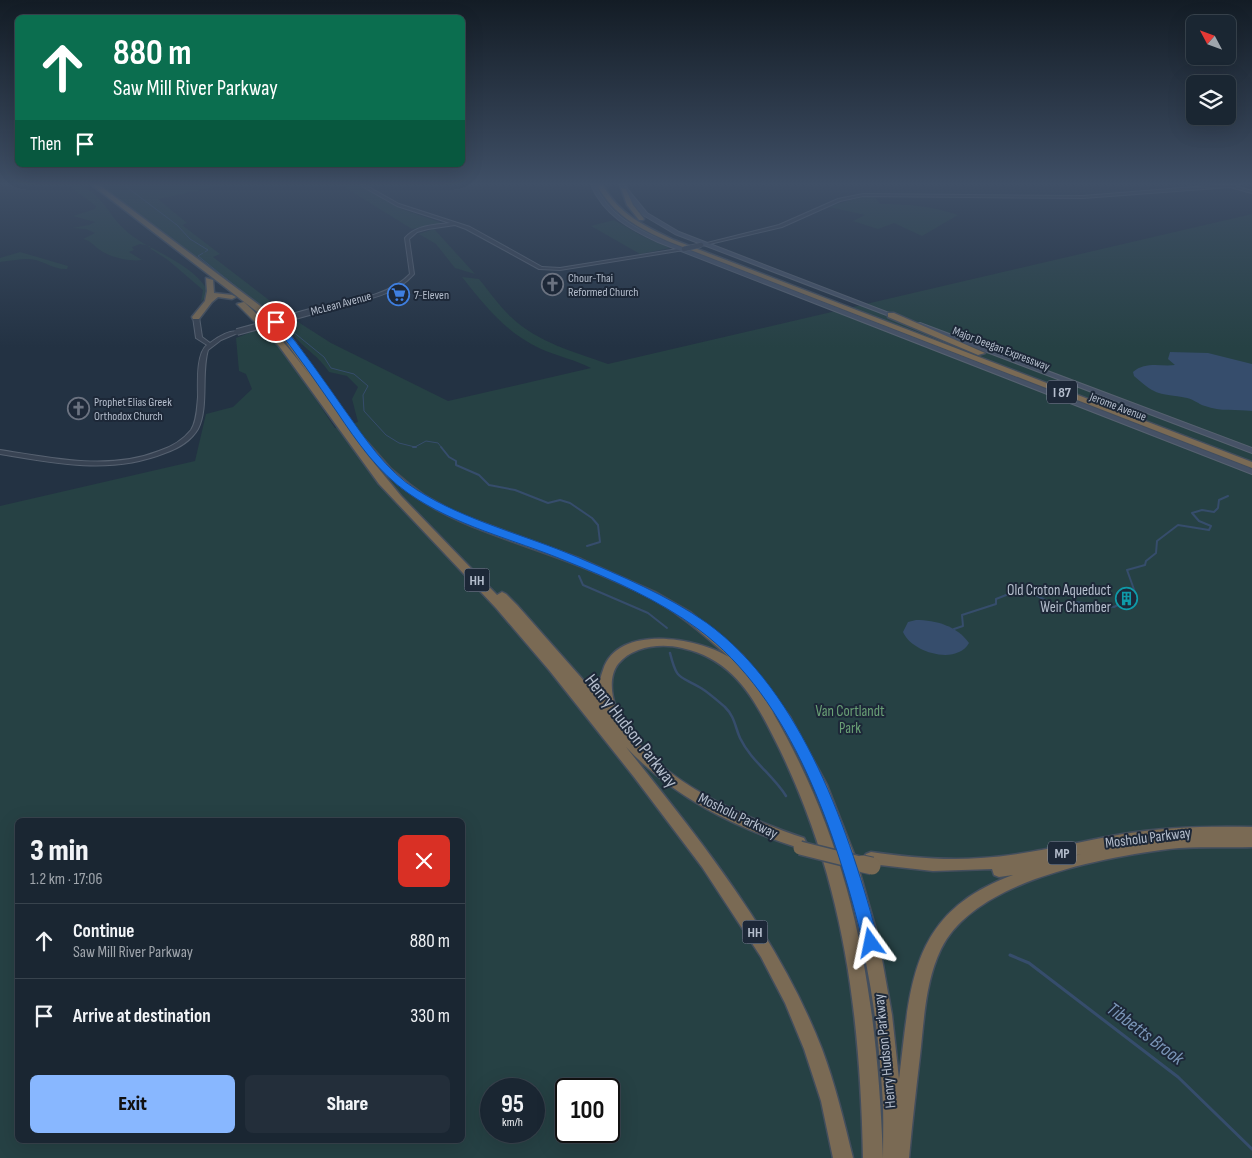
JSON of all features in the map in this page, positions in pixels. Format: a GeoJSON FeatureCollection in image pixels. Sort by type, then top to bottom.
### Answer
{"type":"FeatureCollection","features":[{"type":"Feature","properties":{"kind":"highway"},"geometry":{"type":"LineString","coordinates":[[157,239],[232,297],[264,325],[289,352],[346,427]]}},
{"type":"Feature","properties":{"kind":"highway"},"geometry":{"type":"LineString","coordinates":[[166,239],[276,322],[294,345],[346,427]]}},
{"type":"Feature","properties":{"kind":"highway","name":"I 87"},"geometry":{"type":"LineString","coordinates":[[670,239],[872,318]]}},
{"type":"Feature","properties":{"kind":"highway","name":"I 87"},"geometry":{"type":"LineString","coordinates":[[680,239],[858,305]]}},
{"type":"Feature","properties":{"kind":"highway"},"geometry":{"type":"LineString","coordinates":[[210,280],[212,290],[210,300]]}},
{"type":"Feature","properties":{"kind":"highway"},"geometry":{"type":"LineString","coordinates":[[196,318],[210,300],[217,295],[232,297]]}},
{"type":"Feature","properties":{"kind":"highway","name":"Major Deegan Expressway"},"geometry":{"type":"LineString","coordinates":[[858,305],[1252,458]]}},
{"type":"Feature","properties":{"kind":"highway"},"geometry":{"type":"LineString","coordinates":[[891,315],[994,359]]}},
{"type":"Feature","properties":{"kind":"highway"},"geometry":{"type":"LineString","coordinates":[[872,318],[996,372]]}},
{"type":"Feature","properties":{"kind":"highway","name":"Major Deegan Expressway"},"geometry":{"type":"LineString","coordinates":[[872,318],[1252,465]]}},
{"type":"Feature","properties":{"kind":"highway","name":"Henry Hudson Parkway"},"geometry":{"type":"LineString","coordinates":[[346,427],[400,483],[440,509],[587,565],[671,606],[721,641],[747,666],[768,692],[794,734],[824,795],[842,841],[866,919],[887,1044],[892,1158]]}},
{"type":"Feature","properties":{"kind":"highway","name":"Henry Hudson Parkway"},"geometry":{"type":"LineString","coordinates":[[346,427],[382,481],[512,618],[615,734],[711,866],[783,979],[804,1025],[820,1066],[834,1115],[843,1158]]}},
{"type":"Feature","properties":{"kind":"highway","name":"Mosholu Parkway"},"geometry":{"type":"LineString","coordinates":[[368,450],[389,479],[507,600],[615,734],[660,778],[691,800],[756,833],[872,862],[920,871],[979,872],[1017,869],[1170,843],[1252,842]]}},
{"type":"Feature","properties":{"kind":"highway"},"geometry":{"type":"LineString","coordinates":[[615,734],[605,692],[608,670],[616,658],[626,651],[648,643],[664,641],[698,646],[723,658],[746,682],[771,721],[798,772],[823,832],[847,913],[861,987],[869,1063],[873,1158]]}},
{"type":"Feature","properties":{"kind":"highway","name":"Mosholu Parkway"},"geometry":{"type":"LineString","coordinates":[[872,862],[982,865],[1151,836],[1188,832],[1252,833]]}},
{"type":"Feature","properties":{"kind":"highway"},"geometry":{"type":"LineString","coordinates":[[899,1158],[921,978],[936,941],[958,914],[982,896],[1026,878],[1094,856]]}},
{"type":"Feature","properties":{"kind":"main road"},"geometry":{"type":"LineString","coordinates":[[658,239],[836,310]]}},
{"type":"Feature","properties":{"kind":"main road","name":"Jerome Avenue"},"geometry":{"type":"LineString","coordinates":[[691,239],[858,305],[891,315],[1252,451]]}},
{"type":"Feature","properties":{"kind":"main road","name":"Jerome Avenue"},"geometry":{"type":"LineString","coordinates":[[836,310],[1252,472]]}},
{"type":"Feature","properties":{"kind":"street","name":"McLean Avenue"},"geometry":{"type":"LineString","coordinates":[[210,345],[237,332],[387,291],[404,283],[412,273],[407,239]]}},
{"type":"Feature","properties":{"kind":"street"},"geometry":{"type":"LineString","coordinates":[[488,239],[539,267],[548,269],[639,258],[724,239]]}},
{"type":"Feature","properties":{"kind":"street"},"geometry":{"type":"LineString","coordinates":[[0,452],[103,465],[139,460],[168,450],[186,439],[196,425],[204,352],[210,345],[199,338],[196,318]]}},
{"type":"Feature","properties":{"kind":"green space"},"geometry":{"type":"Polygon","coordinates":[[[83,239],[137,239],[148,246],[140,244],[132,247],[134,250],[129,252],[142,260],[126,260],[109,255],[83,239]]]}},
{"type":"Feature","properties":{"kind":"green space"},"geometry":{"type":"Polygon","coordinates":[[[172,239],[200,239],[220,254],[213,257],[287,314],[276,318],[172,239]]]}},
{"type":"Feature","properties":{"kind":"green space"},"geometry":{"type":"Polygon","coordinates":[[[428,239],[443,239],[475,274],[455,268],[436,244],[428,239]]]}},
{"type":"Feature","properties":{"kind":"green space"},"geometry":{"type":"Polygon","coordinates":[[[614,239],[649,239],[670,248],[640,254],[614,239]]]}},
{"type":"Feature","properties":{"kind":"green space","name":"Van Cortlandt Park"},"geometry":{"type":"Polygon","coordinates":[[[1144,239],[1252,239],[1252,1158],[0,1158],[0,506],[195,461],[206,414],[233,407],[252,389],[246,374],[239,371],[236,338],[262,328],[283,350],[335,428],[358,422],[352,399],[358,387],[347,376],[329,372],[319,359],[297,339],[287,325],[295,320],[331,343],[448,401],[591,368],[541,349],[517,335],[488,309],[462,277],[479,279],[498,303],[521,326],[556,345],[608,364],[1144,239]]]}},
{"type":"Feature","properties":{"kind":"green space"},"geometry":{"type":"Polygon","coordinates":[[[150,247],[177,262],[198,278],[207,289],[207,295],[201,302],[203,290],[150,247]]]}},
{"type":"Feature","properties":{"kind":"green space"},"geometry":{"type":"Polygon","coordinates":[[[20,252],[68,266],[67,269],[62,269],[33,259],[0,262],[0,258],[20,252]]]}},
{"type":"Feature","properties":{"kind":"water"},"geometry":{"type":"Polygon","coordinates":[[[1170,352],[1208,353],[1252,364],[1252,411],[1211,408],[1187,398],[1159,393],[1134,376],[1133,372],[1143,367],[1175,365],[1168,359],[1170,352]]]}},
{"type":"Feature","properties":{"kind":"water"},"geometry":{"type":"Polygon","coordinates":[[[916,620],[946,625],[958,632],[969,643],[963,650],[954,654],[934,654],[924,650],[908,639],[903,632],[908,622],[916,620]]]}},
{"type":"Feature","properties":{"kind":"waterway","name":"Tibbetts Brook"},"geometry":{"type":"LineString","coordinates":[[190,239],[208,250],[205,252]]}},
{"type":"Feature","properties":{"kind":"waterway","name":"Tibbetts Brook"},"geometry":{"type":"LineString","coordinates":[[203,253],[198,256],[269,313]]}},
{"type":"Feature","properties":{"kind":"waterway","name":"Tibbetts Brook"},"geometry":{"type":"LineString","coordinates":[[281,322],[324,357],[331,368],[354,374],[368,386],[363,395],[364,411],[386,435],[399,443],[415,447]]}},
{"type":"Feature","properties":{"kind":"waterway","name":"Tibbetts Brook"},"geometry":{"type":"LineString","coordinates":[[415,447],[426,441],[438,443],[442,448]]}},
{"type":"Feature","properties":{"kind":"waterway","name":"Tibbetts Brook"},"geometry":{"type":"LineString","coordinates":[[441,447],[449,457],[456,461],[456,465],[479,475],[489,485],[515,490],[548,503],[560,500],[570,503],[592,518],[598,525],[600,542],[587,546]]}},
{"type":"Feature","properties":{"kind":"waterway"},"geometry":{"type":"LineString","coordinates":[[1136,595],[1127,570],[1145,565],[1146,561],[1156,553],[1157,541],[1178,525],[1209,530],[1211,526],[1199,521],[1192,513],[1202,510],[1214,512],[1218,508],[1219,500],[1228,496]]}},
{"type":"Feature","properties":{"kind":"waterway","name":"Tibbetts Brook"},"geometry":{"type":"LineString","coordinates":[[579,576],[583,585],[648,613],[667,628]]}},
{"type":"Feature","properties":{"kind":"waterway"},"geometry":{"type":"LineString","coordinates":[[954,629],[963,626],[962,615],[996,604],[996,599],[1019,590],[1036,595],[1056,606],[1076,602],[1114,607],[1122,603]]}},
{"type":"Feature","properties":{"kind":"waterway","name":"Tibbetts Brook"},"geometry":{"type":"LineString","coordinates":[[670,653],[677,673],[683,679],[704,690],[725,707],[733,718],[745,746],[786,796]]}},
{"type":"Feature","properties":{"kind":"waterway","name":"Tibbetts Brook"},"geometry":{"type":"LineString","coordinates":[[1010,955],[1029,963],[1178,1077],[1252,1149]]}},
{"type":"Feature","properties":{"kind":"place","name":"Chour-Thai Reformed Church"},"geometry":{"type":"Point","coordinates":[552,285]}},
{"type":"Feature","properties":{"kind":"place","name":"7-Eleven"},"geometry":{"type":"Point","coordinates":[398,295]}},
{"type":"Feature","properties":{"kind":"place","name":"Prophet Elias Greek Orthodox Church"},"geometry":{"type":"Point","coordinates":[78,409]}},
{"type":"Feature","properties":{"kind":"place","name":"Old Croton Aqueduct Weir Chamber"},"geometry":{"type":"Point","coordinates":[1127,599]}},
{"type":"Feature","properties":{"kind":"route"},"geometry":{"type":"LineString","coordinates":[[276,322],[368,450],[390,474],[412,492],[440,509],[460,518],[570,558],[655,596],[703,626],[747,666],[768,692],[794,734],[824,795],[854,877],[871,943]]}}]}
